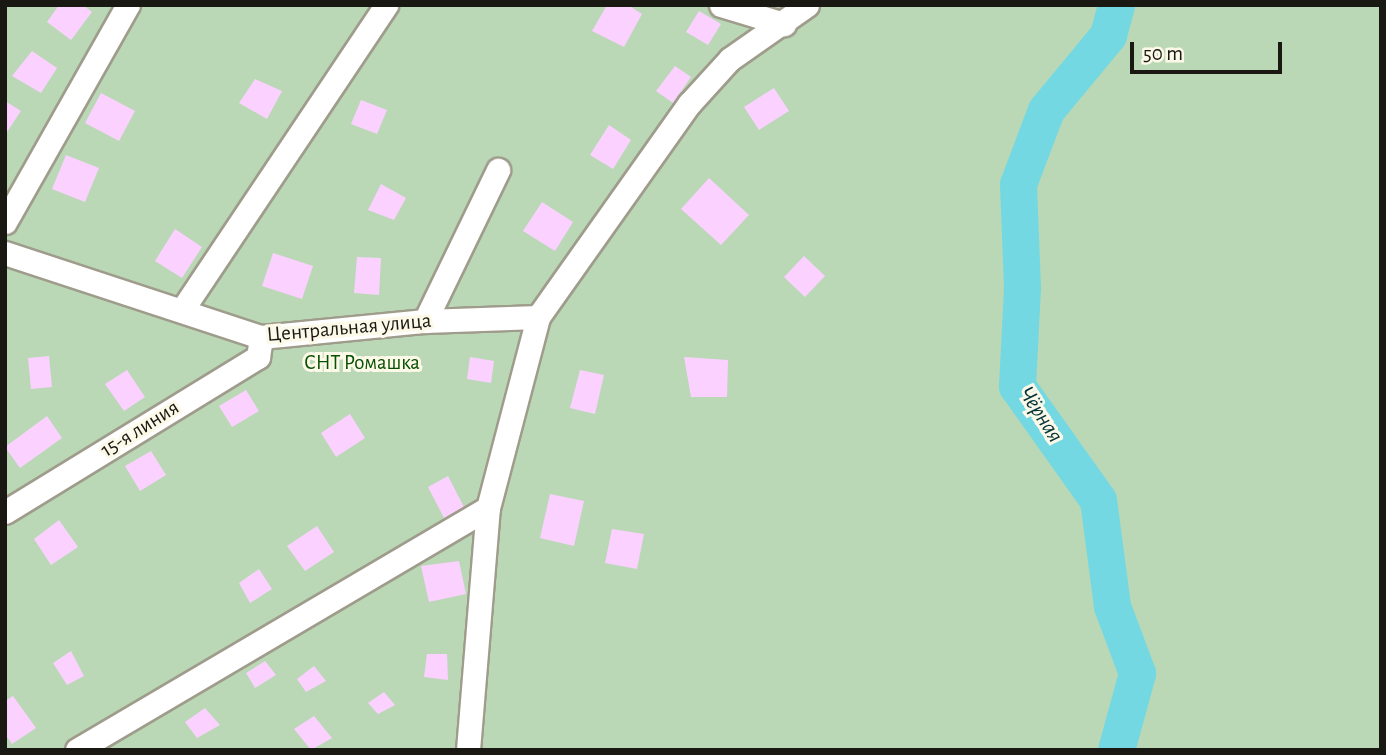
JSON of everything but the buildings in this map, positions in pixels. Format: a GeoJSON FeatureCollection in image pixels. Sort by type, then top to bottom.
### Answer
{"type":"FeatureCollection","features":[{"type":"Feature","properties":{"kind":"street"},"geometry":{"type":"LineString","coordinates":[[5,222],[128,5]]}},
{"type":"Feature","properties":{"kind":"street"},"geometry":{"type":"LineString","coordinates":[[182,310],[386,5]]}},
{"type":"Feature","properties":{"kind":"street"},"geometry":{"type":"LineString","coordinates":[[721,5],[784,24]]}},
{"type":"Feature","properties":{"kind":"street"},"geometry":{"type":"LineString","coordinates":[[449,750],[469,743],[488,508],[538,317],[689,104],[730,59],[784,24],[807,5]]}},
{"type":"Feature","properties":{"kind":"street"},"geometry":{"type":"LineString","coordinates":[[425,321],[498,170]]}},
{"type":"Feature","properties":{"kind":"street","name":"Центральная улица"},"geometry":{"type":"LineString","coordinates":[[5,253],[261,337],[425,321],[538,317]]}},
{"type":"Feature","properties":{"kind":"street","name":"15-я линия"},"geometry":{"type":"LineString","coordinates":[[5,512],[258,357],[261,337]]}},
{"type":"Feature","properties":{"kind":"street"},"geometry":{"type":"LineString","coordinates":[[77,750],[488,508]]}},
{"type":"Feature","properties":{"kind":"green space","name":"СНТ Ромашка"},"geometry":{"type":"Polygon","coordinates":[[[5,5],[1381,5],[1381,750],[5,750],[5,5]]]}},
{"type":"Feature","properties":{"kind":"waterway","name":"Чёрная"},"geometry":{"type":"LineString","coordinates":[[1116,5],[1108,35],[1046,110],[1018,184],[1022,288],[1017,386],[1098,500],[1112,606],[1137,673],[1116,750]]}}]}
